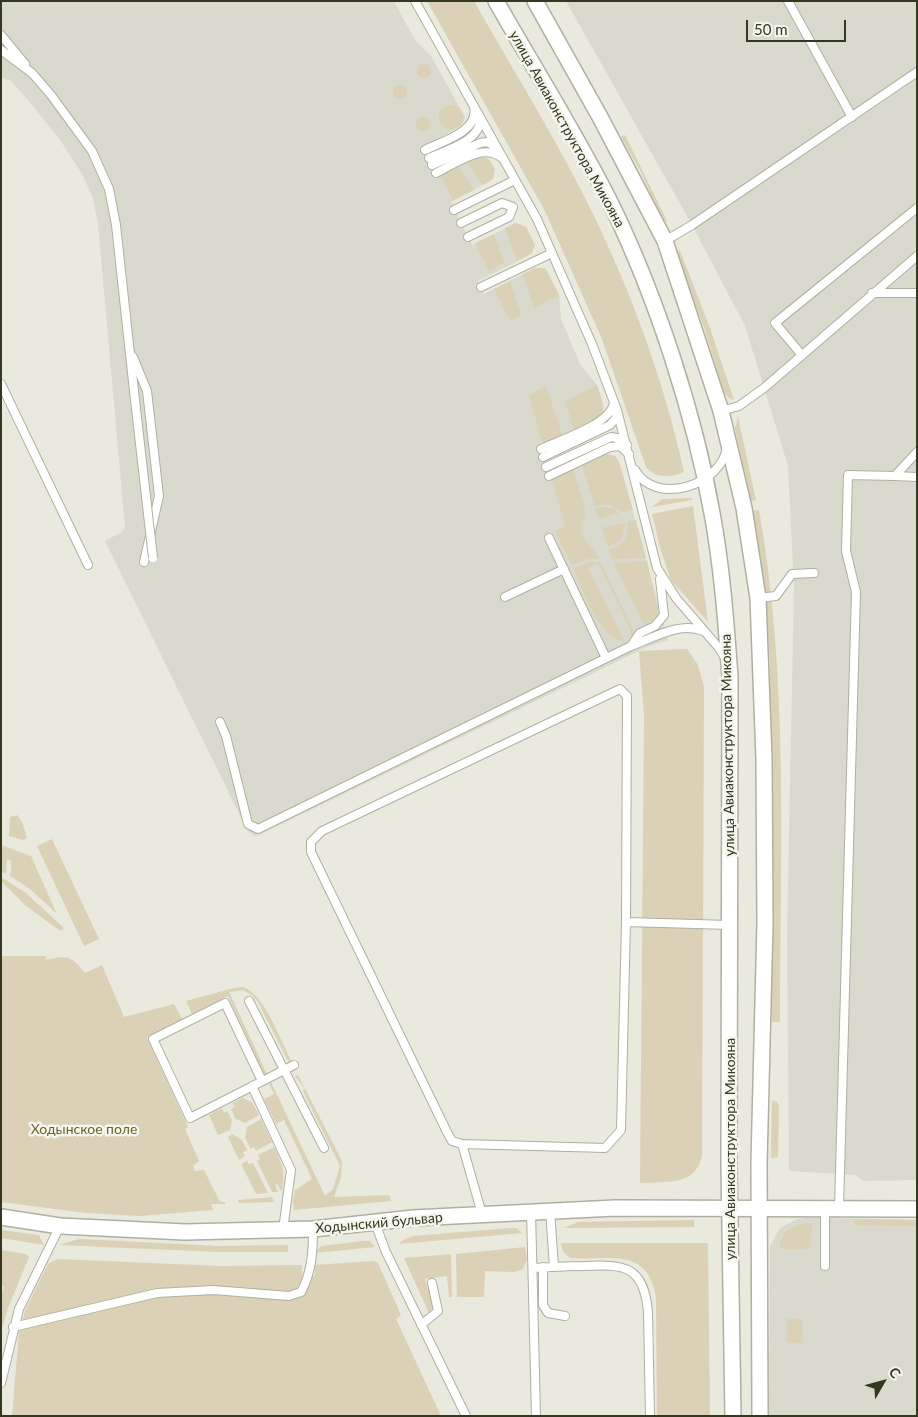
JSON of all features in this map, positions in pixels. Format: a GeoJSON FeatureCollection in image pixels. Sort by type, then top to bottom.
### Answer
{"type":"FeatureCollection","features":[{"type":"Feature","properties":{"kind":"street","name":"улица Авиаконструктора Микояна"},"geometry":{"type":"LineString","coordinates":[[496,1],[613,209],[640,271],[674,364],[705,478],[712,514],[726,612],[730,677],[730,1208],[733,1416]]}},
{"type":"Feature","properties":{"kind":"street","name":"улица Авиаконструктора Микояна"},"geometry":{"type":"LineString","coordinates":[[535,1],[600,117],[665,241],[721,411],[744,508],[758,598],[764,759],[765,922],[758,1208],[760,1416]]}},
{"type":"Feature","properties":{"kind":"street","name":"Ходынский бульвар"},"geometry":{"type":"LineString","coordinates":[[1,1217],[60,1226],[185,1232],[312,1229],[550,1210],[730,1208],[917,1209]]}},
{"type":"Feature","properties":{"kind":"lane"},"geometry":{"type":"LineString","coordinates":[[415,1],[501,153],[552,252],[614,400],[633,466],[639,500],[663,595],[664,615],[654,626],[640,633],[631,646]]}},
{"type":"Feature","properties":{"kind":"lane"},"geometry":{"type":"LineString","coordinates":[[788,1],[852,117]]}},
{"type":"Feature","properties":{"kind":"lane"},"geometry":{"type":"LineString","coordinates":[[1,35],[92,151],[109,189],[116,225],[153,558]]}},
{"type":"Feature","properties":{"kind":"lane"},"geometry":{"type":"LineString","coordinates":[[1,50],[32,73]]}},
{"type":"Feature","properties":{"kind":"lane"},"geometry":{"type":"LineString","coordinates":[[665,241],[692,225],[917,72]]}},
{"type":"Feature","properties":{"kind":"lane"},"geometry":{"type":"LineString","coordinates":[[425,150],[466,129],[474,118],[475,110],[472,102]]}},
{"type":"Feature","properties":{"kind":"lane"},"geometry":{"type":"LineString","coordinates":[[478,113],[480,123],[473,136],[431,162],[480,143],[493,145],[501,153]]}},
{"type":"Feature","properties":{"kind":"lane"},"geometry":{"type":"LineString","coordinates":[[436,173],[485,151],[497,154],[507,164]]}},
{"type":"Feature","properties":{"kind":"lane"},"geometry":{"type":"LineString","coordinates":[[454,210],[515,180]]}},
{"type":"Feature","properties":{"kind":"lane"},"geometry":{"type":"LineString","coordinates":[[468,237],[510,217],[513,207],[526,200]]}},
{"type":"Feature","properties":{"kind":"lane"},"geometry":{"type":"LineString","coordinates":[[461,223],[502,203],[513,207]]}},
{"type":"Feature","properties":{"kind":"lane"},"geometry":{"type":"LineString","coordinates":[[801,354],[775,323],[916,209]]}},
{"type":"Feature","properties":{"kind":"lane"},"geometry":{"type":"LineString","coordinates":[[481,288],[552,252]]}},
{"type":"Feature","properties":{"kind":"lane"},"geometry":{"type":"LineString","coordinates":[[721,411],[739,406],[793,365],[801,354],[917,256]]}},
{"type":"Feature","properties":{"kind":"lane"},"geometry":{"type":"LineString","coordinates":[[872,293],[917,293]]}},
{"type":"Feature","properties":{"kind":"lane"},"geometry":{"type":"LineString","coordinates":[[129,346],[147,391],[159,496],[144,562]]}},
{"type":"Feature","properties":{"kind":"lane"},"geometry":{"type":"LineString","coordinates":[[1,384],[75,534],[88,565]]}},
{"type":"Feature","properties":{"kind":"lane"},"geometry":{"type":"LineString","coordinates":[[614,400],[613,410],[603,420],[542,453],[610,425],[616,418],[617,410]]}},
{"type":"Feature","properties":{"kind":"lane"},"geometry":{"type":"LineString","coordinates":[[633,466],[646,482],[664,488],[683,488],[705,478],[721,462],[726,453],[727,434]]}},
{"type":"Feature","properties":{"kind":"lane"},"geometry":{"type":"LineString","coordinates":[[546,467],[611,437],[622,439],[627,445]]}},
{"type":"Feature","properties":{"kind":"lane"},"geometry":{"type":"LineString","coordinates":[[548,476],[610,447],[624,448],[630,457]]}},
{"type":"Feature","properties":{"kind":"lane"},"geometry":{"type":"LineString","coordinates":[[895,476],[917,452]]}},
{"type":"Feature","properties":{"kind":"lane"},"geometry":{"type":"LineString","coordinates":[[825,1266],[832,1208],[856,592],[846,551],[848,475],[917,477]]}},
{"type":"Feature","properties":{"kind":"lane"},"geometry":{"type":"LineString","coordinates":[[548,538],[606,658]]}},
{"type":"Feature","properties":{"kind":"lane"},"geometry":{"type":"LineString","coordinates":[[657,568],[676,598],[725,658],[730,677]]}},
{"type":"Feature","properties":{"kind":"lane"},"geometry":{"type":"LineString","coordinates":[[505,598],[564,569]]}},
{"type":"Feature","properties":{"kind":"lane"},"geometry":{"type":"LineString","coordinates":[[758,598],[776,596],[792,574],[814,573]]}},
{"type":"Feature","properties":{"kind":"lane"},"geometry":{"type":"LineString","coordinates":[[220,722],[226,736],[248,824],[258,829],[631,646],[688,627],[695,628],[708,635]]}},
{"type":"Feature","properties":{"kind":"lane"},"geometry":{"type":"LineString","coordinates":[[620,689],[627,696],[626,922],[621,1130],[604,1148],[462,1144],[452,1140],[447,1132],[311,852],[311,842],[315,835],[620,689]]}},
{"type":"Feature","properties":{"kind":"lane"},"geometry":{"type":"LineString","coordinates":[[626,922],[730,925]]}},
{"type":"Feature","properties":{"kind":"lane"},"geometry":{"type":"LineString","coordinates":[[249,1001],[324,1148]]}},
{"type":"Feature","properties":{"kind":"lane"},"geometry":{"type":"LineString","coordinates":[[262,1082],[224,1003],[154,1040],[190,1118],[262,1082],[294,1065]]}},
{"type":"Feature","properties":{"kind":"lane"},"geometry":{"type":"LineString","coordinates":[[252,1086],[291,1170],[283,1230]]}},
{"type":"Feature","properties":{"kind":"lane"},"geometry":{"type":"LineString","coordinates":[[462,1144],[482,1214]]}},
{"type":"Feature","properties":{"kind":"lane"},"geometry":{"type":"LineString","coordinates":[[550,1210],[554,1267]]}},
{"type":"Feature","properties":{"kind":"lane"},"geometry":{"type":"LineString","coordinates":[[531,1211],[534,1268],[536,1416]]}},
{"type":"Feature","properties":{"kind":"lane"},"geometry":{"type":"LineString","coordinates":[[375,1223],[421,1325],[466,1416]]}},
{"type":"Feature","properties":{"kind":"lane"},"geometry":{"type":"LineString","coordinates":[[1,1383],[13,1327],[32,1279],[60,1226]]}},
{"type":"Feature","properties":{"kind":"lane"},"geometry":{"type":"LineString","coordinates":[[13,1327],[157,1293],[213,1290],[289,1296],[300,1292],[306,1284],[313,1256],[312,1229]]}},
{"type":"Feature","properties":{"kind":"lane"},"geometry":{"type":"LineString","coordinates":[[534,1268],[615,1265],[628,1269],[639,1279],[646,1294],[648,1312],[650,1416]]}},
{"type":"Feature","properties":{"kind":"lane"},"geometry":{"type":"LineString","coordinates":[[543,1267],[543,1305],[548,1313],[565,1316]]}},
{"type":"Feature","properties":{"kind":"lane"},"geometry":{"type":"LineString","coordinates":[[421,1325],[438,1311],[432,1283]]}},
{"type":"Feature","properties":{"kind":"shaded area"},"geometry":{"type":"Polygon","coordinates":[[[1,1],[394,1],[415,40],[431,56],[465,117],[462,126],[423,146],[438,177],[474,159],[485,157],[494,166],[494,175],[489,182],[451,202],[472,245],[516,223],[526,227],[535,245],[528,256],[478,281],[484,294],[535,268],[544,268],[559,295],[561,319],[580,364],[597,385],[604,407],[603,412],[596,419],[540,446],[550,480],[601,456],[608,454],[615,456],[619,462],[668,640],[647,647],[259,835],[254,836],[247,830],[105,541],[122,532],[125,527],[98,224],[93,198],[82,174],[60,140],[11,81],[1,77],[1,1]]]}},
{"type":"Feature","properties":{"kind":"shaded area"},"geometry":{"type":"Polygon","coordinates":[[[566,1],[917,1],[917,1180],[864,1181],[855,1175],[789,1171],[787,937],[794,585],[788,466],[745,326],[692,225],[566,1]]]}},
{"type":"Feature","properties":{"kind":"shaded area"},"geometry":{"type":"Polygon","coordinates":[[[797,1219],[917,1220],[917,1416],[769,1416],[770,1246],[780,1228],[797,1219]]]}},
{"type":"Feature","properties":{"kind":"green space"},"geometry":{"type":"Polygon","coordinates":[[[427,1],[474,1],[556,144],[582,192],[629,294],[666,400],[684,472],[664,476],[655,474],[646,467],[602,339],[544,209],[427,1]]]}},
{"type":"Feature","properties":{"kind":"green space"},"geometry":{"type":"Polygon","coordinates":[[[421,64],[427,64],[431,71],[427,78],[421,78],[417,74],[417,68],[421,64]]]}},
{"type":"Feature","properties":{"kind":"green space"},"geometry":{"type":"Polygon","coordinates":[[[397,85],[403,85],[407,92],[403,99],[397,99],[393,95],[393,89],[397,85]]]}},
{"type":"Feature","properties":{"kind":"green space"},"geometry":{"type":"Polygon","coordinates":[[[451,105],[459,109],[463,117],[459,125],[451,129],[443,125],[439,117],[443,109],[451,105]]]}},
{"type":"Feature","properties":{"kind":"green space"},"geometry":{"type":"Polygon","coordinates":[[[420,117],[426,117],[430,124],[426,131],[420,131],[416,127],[416,121],[420,117]]]}},
{"type":"Feature","properties":{"kind":"green space"},"geometry":{"type":"Polygon","coordinates":[[[625,135],[668,223],[660,215],[641,172],[621,137],[625,135]]]}},
{"type":"Feature","properties":{"kind":"green space"},"geometry":{"type":"Polygon","coordinates":[[[479,156],[489,159],[495,170],[493,179],[483,185],[467,162],[479,156]]]}},
{"type":"Feature","properties":{"kind":"green space"},"geometry":{"type":"Polygon","coordinates":[[[458,167],[474,190],[453,200],[441,175],[458,167]]]}},
{"type":"Feature","properties":{"kind":"green space"},"geometry":{"type":"Polygon","coordinates":[[[516,223],[526,227],[535,245],[532,253],[517,261],[505,228],[516,223]]]}},
{"type":"Feature","properties":{"kind":"green space"},"geometry":{"type":"Polygon","coordinates":[[[494,234],[504,263],[489,271],[475,243],[494,234]]]}},
{"type":"Feature","properties":{"kind":"green space"},"geometry":{"type":"Polygon","coordinates":[[[679,248],[710,328],[734,400],[729,398],[724,392],[705,330],[678,259],[679,248]]]}},
{"type":"Feature","properties":{"kind":"green space"},"geometry":{"type":"Polygon","coordinates":[[[535,268],[544,268],[547,271],[559,295],[534,308],[523,274],[535,268]]]}},
{"type":"Feature","properties":{"kind":"green space"},"geometry":{"type":"Polygon","coordinates":[[[510,281],[521,315],[510,321],[494,289],[510,281]]]}},
{"type":"Feature","properties":{"kind":"green space"},"geometry":{"type":"Polygon","coordinates":[[[597,385],[602,404],[600,415],[591,422],[574,430],[565,401],[597,385]]]}},
{"type":"Feature","properties":{"kind":"green space"},"geometry":{"type":"Polygon","coordinates":[[[546,386],[562,435],[543,445],[529,395],[546,386]]]}},
{"type":"Feature","properties":{"kind":"green space"},"geometry":{"type":"Polygon","coordinates":[[[738,417],[756,500],[751,501],[735,428],[738,417]]]}},
{"type":"Feature","properties":{"kind":"green space"},"geometry":{"type":"Polygon","coordinates":[[[608,454],[615,456],[619,462],[633,510],[623,512],[609,504],[595,506],[582,465],[608,454]]]}},
{"type":"Feature","properties":{"kind":"green space"},"geometry":{"type":"Polygon","coordinates":[[[573,469],[585,511],[581,528],[582,533],[598,559],[588,559],[572,565],[555,531],[565,526],[552,479],[573,469]]]}},
{"type":"Feature","properties":{"kind":"green space"},"geometry":{"type":"Polygon","coordinates":[[[692,498],[692,500],[652,507],[662,499],[692,498]]]}},
{"type":"Feature","properties":{"kind":"green space"},"geometry":{"type":"Polygon","coordinates":[[[693,506],[708,622],[671,580],[661,551],[652,514],[693,506]]]}},
{"type":"Feature","properties":{"kind":"green space"},"geometry":{"type":"Polygon","coordinates":[[[602,507],[614,509],[619,513],[598,519],[595,509],[602,507]]]}},
{"type":"Feature","properties":{"kind":"green space"},"geometry":{"type":"Polygon","coordinates":[[[759,510],[769,574],[779,701],[781,765],[780,1022],[772,1022],[770,663],[766,593],[753,511],[759,510]]]}},
{"type":"Feature","properties":{"kind":"green space"},"geometry":{"type":"Polygon","coordinates":[[[636,520],[646,558],[612,559],[609,550],[621,544],[626,536],[628,522],[636,520]]]}},
{"type":"Feature","properties":{"kind":"green space"},"geometry":{"type":"Polygon","coordinates":[[[625,523],[622,539],[608,547],[602,528],[625,523]]]}},
{"type":"Feature","properties":{"kind":"green space"},"geometry":{"type":"Polygon","coordinates":[[[647,561],[658,610],[657,617],[644,625],[614,563],[647,561]]]}},
{"type":"Feature","properties":{"kind":"green space"},"geometry":{"type":"Polygon","coordinates":[[[589,562],[600,562],[634,632],[631,639],[630,628],[598,563],[588,568],[624,641],[615,638],[607,632],[593,612],[573,568],[589,562]]]}},
{"type":"Feature","properties":{"kind":"green space"},"geometry":{"type":"Polygon","coordinates":[[[687,649],[698,665],[704,687],[702,1155],[699,1165],[687,1177],[669,1182],[640,1183],[644,715],[639,651],[687,649]]]}},
{"type":"Feature","properties":{"kind":"green space"},"geometry":{"type":"Polygon","coordinates":[[[17,815],[22,822],[27,838],[23,840],[9,836],[10,817],[17,815]]]}},
{"type":"Feature","properties":{"kind":"green space"},"geometry":{"type":"Polygon","coordinates":[[[52,839],[99,939],[84,946],[37,846],[52,839]]]}},
{"type":"Feature","properties":{"kind":"green space"},"geometry":{"type":"Polygon","coordinates":[[[1,845],[31,856],[57,914],[30,889],[9,875],[11,872],[11,861],[7,859],[6,874],[1,871],[1,845]]]}},
{"type":"Feature","properties":{"kind":"green space"},"geometry":{"type":"Polygon","coordinates":[[[1,877],[26,893],[64,928],[61,931],[25,905],[1,881],[1,877]]]}},
{"type":"Feature","properties":{"kind":"green space","name":"Ходынское поле"},"geometry":{"type":"Polygon","coordinates":[[[1,956],[47,956],[45,960],[58,957],[68,958],[76,963],[85,973],[102,965],[124,1017],[174,1004],[182,1019],[147,1038],[188,1127],[185,1129],[199,1161],[193,1166],[195,1171],[204,1170],[220,1202],[225,1202],[225,1204],[211,1204],[213,1210],[140,1216],[86,1213],[1,1202],[1,956]]]}},
{"type":"Feature","properties":{"kind":"green space"},"geometry":{"type":"Polygon","coordinates":[[[243,987],[251,991],[265,1009],[292,1062],[289,1063],[258,1002],[253,996],[243,990],[229,992],[267,1074],[264,1074],[228,996],[192,1014],[186,1001],[243,987]]]}},
{"type":"Feature","properties":{"kind":"green space"},"geometry":{"type":"Polygon","coordinates":[[[298,1075],[342,1161],[341,1177],[334,1197],[389,1195],[391,1201],[294,1210],[295,1190],[312,1179],[284,1120],[276,1124],[264,1099],[274,1094],[269,1083],[271,1082],[325,1196],[333,1189],[340,1166],[303,1091],[305,1089],[295,1076],[298,1075]]]}},
{"type":"Feature","properties":{"kind":"green space"},"geometry":{"type":"Polygon","coordinates":[[[243,1098],[252,1102],[259,1115],[245,1123],[235,1118],[231,1109],[235,1107],[232,1103],[243,1098]]]}},
{"type":"Feature","properties":{"kind":"green space"},"geometry":{"type":"Polygon","coordinates":[[[772,1100],[777,1102],[779,1106],[778,1157],[771,1158],[772,1100]]]}},
{"type":"Feature","properties":{"kind":"green space"},"geometry":{"type":"Polygon","coordinates":[[[222,1108],[224,1113],[227,1111],[232,1120],[230,1130],[218,1135],[209,1115],[222,1108]]]}},
{"type":"Feature","properties":{"kind":"green space"},"geometry":{"type":"Polygon","coordinates":[[[261,1119],[272,1142],[256,1151],[254,1147],[251,1149],[245,1138],[247,1127],[261,1119]]]}},
{"type":"Feature","properties":{"kind":"green space"},"geometry":{"type":"Polygon","coordinates":[[[232,1134],[242,1140],[247,1150],[243,1152],[245,1156],[239,1160],[228,1137],[232,1134]]]}},
{"type":"Feature","properties":{"kind":"green space"},"geometry":{"type":"Polygon","coordinates":[[[274,1147],[282,1168],[282,1192],[277,1184],[275,1185],[278,1192],[272,1192],[257,1161],[260,1159],[258,1155],[274,1147]]]}},
{"type":"Feature","properties":{"kind":"green space"},"geometry":{"type":"Polygon","coordinates":[[[247,1161],[249,1164],[253,1163],[268,1193],[256,1194],[241,1164],[247,1161]]]}},
{"type":"Feature","properties":{"kind":"green space"},"geometry":{"type":"Polygon","coordinates":[[[272,1197],[274,1202],[238,1203],[238,1200],[272,1197]]]}},
{"type":"Feature","properties":{"kind":"green space"},"geometry":{"type":"Polygon","coordinates":[[[854,1219],[917,1220],[917,1226],[854,1225],[854,1219]]]}},
{"type":"Feature","properties":{"kind":"green space"},"geometry":{"type":"Polygon","coordinates":[[[694,1220],[694,1227],[564,1228],[578,1222],[694,1220]]]}},
{"type":"Feature","properties":{"kind":"green space"},"geometry":{"type":"Polygon","coordinates":[[[812,1223],[810,1246],[806,1249],[780,1249],[783,1237],[790,1229],[812,1223]]]}},
{"type":"Feature","properties":{"kind":"green space"},"geometry":{"type":"Polygon","coordinates":[[[516,1228],[522,1233],[399,1244],[413,1236],[516,1228]]]}},
{"type":"Feature","properties":{"kind":"green space"},"geometry":{"type":"Polygon","coordinates":[[[1,1230],[39,1235],[44,1245],[1,1238],[1,1230]]]}},
{"type":"Feature","properties":{"kind":"green space"},"geometry":{"type":"Polygon","coordinates":[[[79,1239],[220,1246],[288,1245],[288,1252],[219,1252],[59,1245],[79,1239]]]}},
{"type":"Feature","properties":{"kind":"green space"},"geometry":{"type":"Polygon","coordinates":[[[370,1241],[375,1247],[315,1253],[321,1246],[370,1241]]]}},
{"type":"Feature","properties":{"kind":"green space"},"geometry":{"type":"Polygon","coordinates":[[[561,1243],[708,1243],[710,1416],[657,1416],[656,1298],[652,1281],[645,1270],[635,1263],[624,1259],[570,1258],[563,1252],[561,1243]]]}},
{"type":"Feature","properties":{"kind":"green space"},"geometry":{"type":"Polygon","coordinates":[[[525,1247],[527,1259],[523,1269],[514,1272],[485,1271],[484,1297],[457,1297],[456,1254],[525,1247]]]}},
{"type":"Feature","properties":{"kind":"green space"},"geometry":{"type":"Polygon","coordinates":[[[1,1250],[26,1254],[29,1257],[8,1308],[1,1332],[1,1296],[4,1287],[1,1285],[1,1250]]]}},
{"type":"Feature","properties":{"kind":"green space"},"geometry":{"type":"Polygon","coordinates":[[[451,1254],[452,1297],[449,1297],[447,1276],[425,1279],[433,1306],[429,1313],[404,1258],[451,1254]]]}},
{"type":"Feature","properties":{"kind":"green space"},"geometry":{"type":"Polygon","coordinates":[[[57,1259],[221,1266],[302,1265],[302,1276],[315,1276],[315,1265],[373,1261],[378,1263],[401,1315],[396,1319],[441,1416],[12,1416],[19,1332],[25,1311],[48,1264],[57,1259]]]}},
{"type":"Feature","properties":{"kind":"green space"},"geometry":{"type":"Polygon","coordinates":[[[787,1319],[802,1319],[802,1343],[787,1343],[787,1319]]]}}]}
